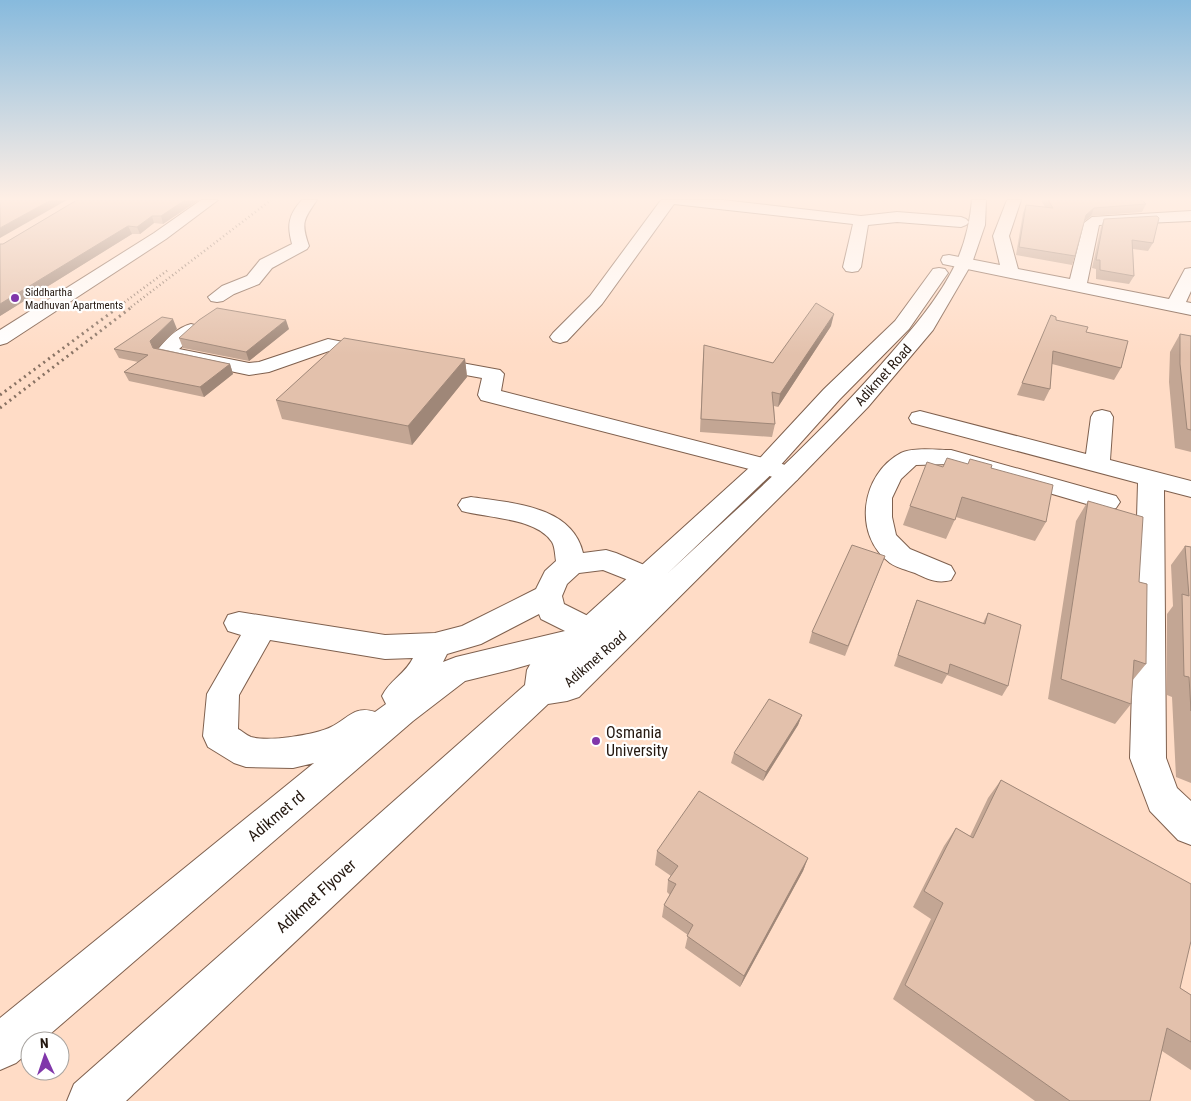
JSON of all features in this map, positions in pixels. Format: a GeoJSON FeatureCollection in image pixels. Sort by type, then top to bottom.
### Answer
{"type":"FeatureCollection","features":[{"type":"Feature","properties":{"kind":"street"},"geometry":{"type":"LineString","coordinates":[[0,339],[136,251]]}},
{"type":"Feature","properties":{"kind":"street"},"geometry":{"type":"LineString","coordinates":[[217,297],[228,290],[253,280],[266,264],[291,251]]}},
{"type":"Feature","properties":{"kind":"street"},"geometry":{"type":"LineString","coordinates":[[560,337],[596,300],[631,251]]}},
{"type":"Feature","properties":{"kind":"street"},"geometry":{"type":"LineString","coordinates":[[852,267],[855,251]]}},
{"type":"Feature","properties":{"kind":"street","name":"Adikmet Road"},"geometry":{"type":"LineString","coordinates":[[956,261],[957,251]]}},
{"type":"Feature","properties":{"kind":"street","name":"Adikmet Road"},"geometry":{"type":"LineString","coordinates":[[530,701],[543,670],[646,577],[860,402],[926,326],[962,251]]}},
{"type":"Feature","properties":{"kind":"street"},"geometry":{"type":"LineString","coordinates":[[1005,251],[1010,272]]}},
{"type":"Feature","properties":{"kind":"street"},"geometry":{"type":"LineString","coordinates":[[1077,286],[1085,251]]}},
{"type":"Feature","properties":{"kind":"street"},"geometry":{"type":"LineString","coordinates":[[956,261],[1183,307],[1191,274]]}},
{"type":"Feature","properties":{"kind":"street"},"geometry":{"type":"LineString","coordinates":[[191,330],[175,341],[166,352],[250,369],[262,368],[328,345],[493,374],[489,395],[777,471]]}},
{"type":"Feature","properties":{"kind":"street"},"geometry":{"type":"LineString","coordinates":[[1097,464],[1102,417]]}},
{"type":"Feature","properties":{"kind":"street"},"geometry":{"type":"LineString","coordinates":[[920,418],[1191,489]]}},
{"type":"Feature","properties":{"kind":"street"},"geometry":{"type":"LineString","coordinates":[[951,457],[964,429]]}},
{"type":"Feature","properties":{"kind":"street"},"geometry":{"type":"LineString","coordinates":[[941,573],[900,556],[883,538],[879,517],[879,498],[890,475],[910,458],[951,457],[1107,502]]}},
{"type":"Feature","properties":{"kind":"street","name":"Adikmet Road"},"geometry":{"type":"LineString","coordinates":[[530,701],[567,688],[777,471]]}},
{"type":"Feature","properties":{"kind":"street"},"geometry":{"type":"LineString","coordinates":[[1151,479],[1148,758],[1163,799],[1191,827]]}},
{"type":"Feature","properties":{"kind":"street"},"geometry":{"type":"LineString","coordinates":[[471,505],[517,513],[548,524],[565,538],[571,564]]}},
{"type":"Feature","properties":{"kind":"street"},"geometry":{"type":"LineString","coordinates":[[435,645],[423,672],[391,704],[340,740],[293,752],[246,752],[220,736],[223,694],[250,625],[385,648],[435,645],[470,636],[547,596],[555,578],[571,564],[606,560],[646,577]]}},
{"type":"Feature","properties":{"kind":"street"},"geometry":{"type":"LineString","coordinates":[[547,596],[552,611],[585,634]]}},
{"type":"Feature","properties":{"kind":"street","name":"Adikmet rd"},"geometry":{"type":"LineString","coordinates":[[0,1047],[401,711],[456,670],[510,658],[585,634]]}},
{"type":"Feature","properties":{"kind":"street","name":"Adikmet Flyover"},"geometry":{"type":"LineString","coordinates":[[91,1101],[530,701]]}},
{"type":"Feature","properties":{"kind":"building"},"geometry":{"type":"Polygon","coordinates":[[[0,251],[86,251],[0,304],[0,251]]]}},
{"type":"Feature","properties":{"kind":"building"},"geometry":{"type":"Polygon","coordinates":[[[1046,251],[1076,251],[1075,256],[1046,251]]]}},
{"type":"Feature","properties":{"kind":"building"},"geometry":{"type":"Polygon","coordinates":[[[1098,251],[1133,251],[1134,276],[1100,270],[1100,260],[1096,260],[1098,251]]]}},
{"type":"Feature","properties":{"kind":"building"},"geometry":{"type":"Polygon","coordinates":[[[816,303],[834,314],[780,394],[772,392],[775,424],[701,419],[704,345],[773,363],[816,303]]]}},
{"type":"Feature","properties":{"kind":"building"},"geometry":{"type":"Polygon","coordinates":[[[217,308],[286,320],[246,352],[179,338],[199,320],[217,308]]]}},
{"type":"Feature","properties":{"kind":"building"},"geometry":{"type":"Polygon","coordinates":[[[1051,315],[1056,317],[1056,320],[1088,327],[1086,332],[1128,341],[1121,368],[1053,351],[1050,389],[1022,383],[1051,315]]]}},
{"type":"Feature","properties":{"kind":"building"},"geometry":{"type":"Polygon","coordinates":[[[162,317],[173,319],[150,341],[153,348],[230,364],[200,387],[124,372],[148,355],[114,349],[162,317]]]}},
{"type":"Feature","properties":{"kind":"building"},"geometry":{"type":"Polygon","coordinates":[[[1180,334],[1191,336],[1191,430],[1187,429],[1180,364],[1180,334]]]}},
{"type":"Feature","properties":{"kind":"building"},"geometry":{"type":"Polygon","coordinates":[[[344,338],[465,359],[408,426],[276,400],[344,338]]]}},
{"type":"Feature","properties":{"kind":"building"},"geometry":{"type":"Polygon","coordinates":[[[947,458],[968,464],[970,459],[992,465],[991,468],[1053,485],[1046,522],[962,497],[955,520],[910,506],[927,462],[943,467],[947,458]]]}},
{"type":"Feature","properties":{"kind":"building"},"geometry":{"type":"Polygon","coordinates":[[[1088,501],[1143,517],[1139,582],[1147,584],[1146,664],[1134,660],[1131,704],[1061,679],[1088,501]]]}},
{"type":"Feature","properties":{"kind":"building"},"geometry":{"type":"Polygon","coordinates":[[[852,545],[885,556],[848,646],[812,632],[852,545]]]}},
{"type":"Feature","properties":{"kind":"building"},"geometry":{"type":"Polygon","coordinates":[[[1185,546],[1191,547],[1191,711],[1189,677],[1184,676],[1182,594],[1189,596],[1185,546]]]}},
{"type":"Feature","properties":{"kind":"building"},"geometry":{"type":"Polygon","coordinates":[[[917,600],[985,624],[988,613],[1021,625],[1008,686],[950,664],[948,674],[898,655],[917,600]]]}},
{"type":"Feature","properties":{"kind":"building"},"geometry":{"type":"Polygon","coordinates":[[[769,699],[802,715],[766,772],[734,753],[769,699]]]}},
{"type":"Feature","properties":{"kind":"building"},"geometry":{"type":"Polygon","coordinates":[[[1001,780],[1191,884],[1191,941],[1180,988],[1191,995],[1191,1042],[1167,1028],[1150,1101],[1070,1101],[905,985],[943,903],[924,891],[956,828],[973,838],[1001,780]]]}},
{"type":"Feature","properties":{"kind":"building"},"geometry":{"type":"Polygon","coordinates":[[[699,791],[808,858],[744,976],[687,936],[693,925],[664,905],[676,884],[668,880],[678,866],[657,851],[699,791]]]}},
{"type":"Feature","properties":{"kind":"railway"},"geometry":{"type":"LineString","coordinates":[[131,307],[204,251]]}},
{"type":"Feature","properties":{"kind":"railway"},"geometry":{"type":"LineString","coordinates":[[118,307],[168,270]]}},
{"type":"Feature","properties":{"kind":"railway"},"geometry":{"type":"LineString","coordinates":[[0,395],[120,306]]}},
{"type":"Feature","properties":{"kind":"railway"},"geometry":{"type":"LineString","coordinates":[[0,408],[133,306]]}},
{"type":"Feature","properties":{"kind":"place","name":"Siddhartha Madhuvan Apartments"},"geometry":{"type":"Point","coordinates":[15,298]}},
{"type":"Feature","properties":{"kind":"place","name":"Osmania University"},"geometry":{"type":"Point","coordinates":[596,741]}}]}
